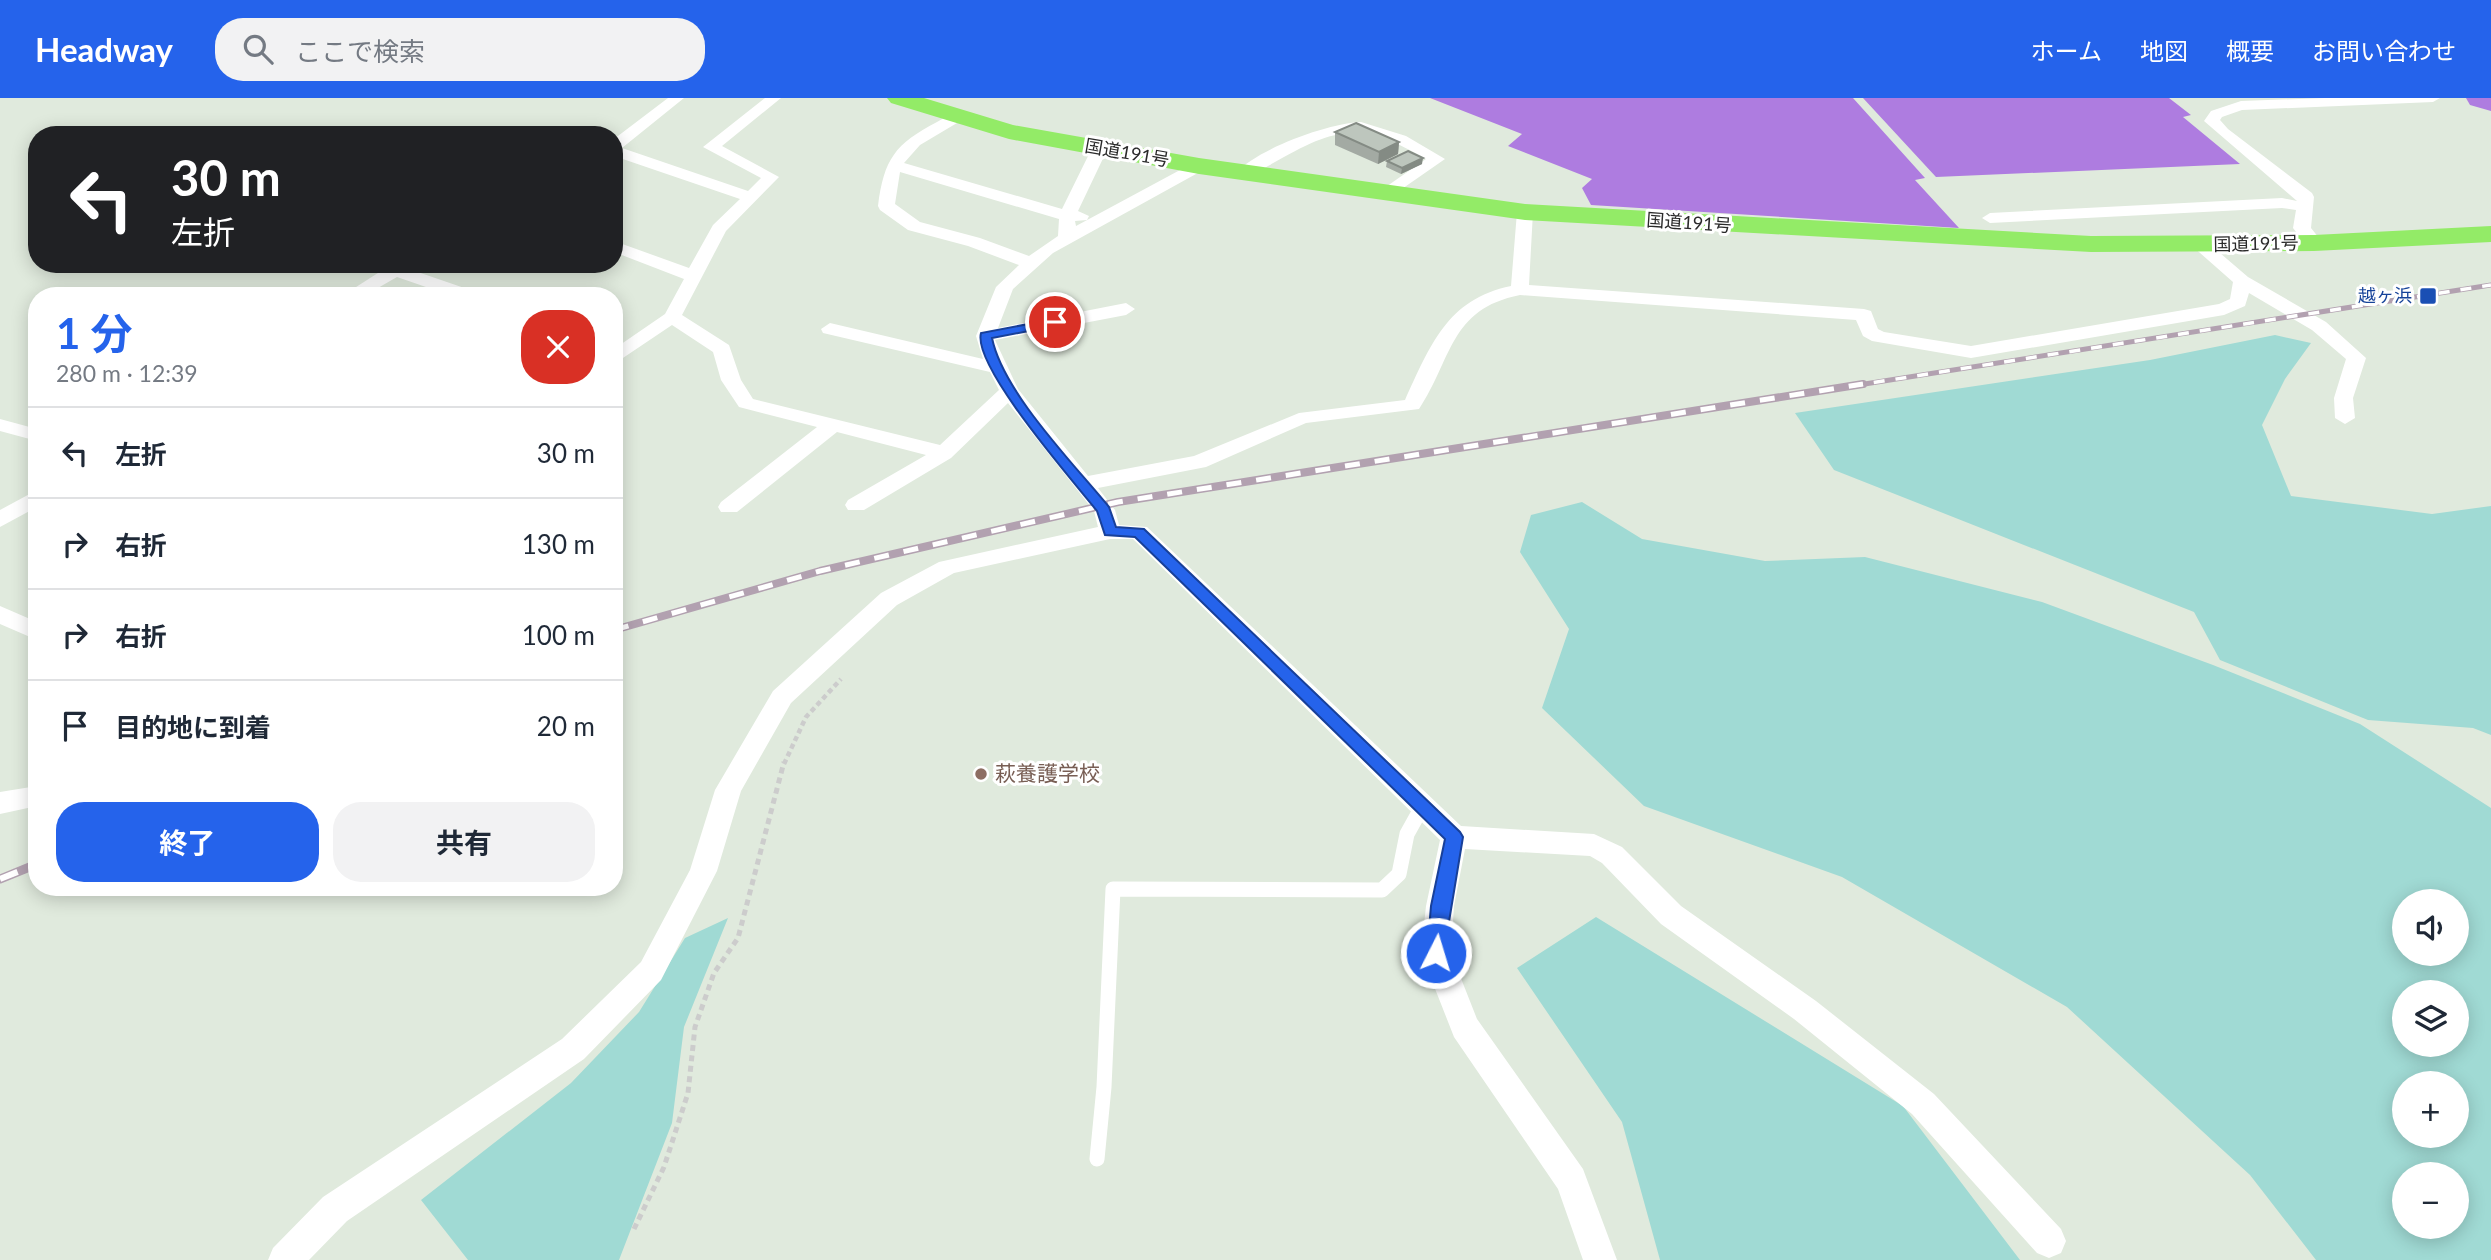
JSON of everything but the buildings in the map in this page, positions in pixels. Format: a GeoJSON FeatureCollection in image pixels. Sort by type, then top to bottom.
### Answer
{"type":"FeatureCollection","features":[{"type":"Feature","properties":{"kind":"highway","name":"国道191号"},"geometry":{"type":"LineString","coordinates":[[914,100],[957,117],[1009,132],[1244,173],[1386,195],[1525,212],[2032,242],[2200,245],[2314,243],[2491,234]]}},
{"type":"Feature","properties":{"kind":"street"},"geometry":{"type":"LineString","coordinates":[[623,142],[677,98]]}},
{"type":"Feature","properties":{"kind":"street"},"geometry":{"type":"LineString","coordinates":[[623,349],[672,317],[719,229],[771,177],[711,147],[774,98]]}},
{"type":"Feature","properties":{"kind":"street"},"geometry":{"type":"LineString","coordinates":[[2314,243],[2302,228],[2306,197],[2223,132],[2212,121],[2216,114],[2241,106],[2433,98]]}},
{"type":"Feature","properties":{"kind":"street"},"geometry":{"type":"LineString","coordinates":[[957,117],[906,145],[894,165],[886,206],[914,226],[974,242],[1030,262]]}},
{"type":"Feature","properties":{"kind":"street"},"geometry":{"type":"LineString","coordinates":[[1244,173],[1320,134],[1361,127],[1416,146],[1437,159],[1386,195]]}},
{"type":"Feature","properties":{"kind":"street"},"geometry":{"type":"LineString","coordinates":[[1067,237],[1067,216],[1100,148]]}},
{"type":"Feature","properties":{"kind":"street"},"geometry":{"type":"LineString","coordinates":[[623,152],[750,197]]}},
{"type":"Feature","properties":{"kind":"street"},"geometry":{"type":"LineString","coordinates":[[894,165],[1067,216],[1106,215]]}},
{"type":"Feature","properties":{"kind":"street"},"geometry":{"type":"LineString","coordinates":[[1110,532],[1104,510],[1009,391],[985,336],[1005,287],[1030,262],[1067,237],[1199,166]]}},
{"type":"Feature","properties":{"kind":"street"},"geometry":{"type":"LineString","coordinates":[[1990,218],[2282,203],[2305,207]]}},
{"type":"Feature","properties":{"kind":"street"},"geometry":{"type":"LineString","coordinates":[[1520,290],[1525,212]]}},
{"type":"Feature","properties":{"kind":"street"},"geometry":{"type":"LineString","coordinates":[[2200,245],[2242,281],[2319,327],[2356,358],[2355,369],[2340,397],[2345,418]]}},
{"type":"Feature","properties":{"kind":"street"},"geometry":{"type":"LineString","coordinates":[[623,249],[693,276]]}},
{"type":"Feature","properties":{"kind":"street"},"geometry":{"type":"LineString","coordinates":[[366,287],[390,273]]}},
{"type":"Feature","properties":{"kind":"street"},"geometry":{"type":"LineString","coordinates":[[414,273],[448,287]]}},
{"type":"Feature","properties":{"kind":"street"},"geometry":{"type":"LineString","coordinates":[[1081,484],[1199,462],[1299,419],[1320,414],[1412,405],[1449,329],[1467,309],[1503,292],[1520,290],[1864,315],[1870,332],[1879,337],[1971,352],[2224,309],[2239,302],[2242,281]]}},
{"type":"Feature","properties":{"kind":"street"},"geometry":{"type":"LineString","coordinates":[[985,336],[1126,309]]}},
{"type":"Feature","properties":{"kind":"street"},"geometry":{"type":"LineString","coordinates":[[672,317],[722,349],[731,380],[746,403],[944,453]]}},
{"type":"Feature","properties":{"kind":"street"},"geometry":{"type":"LineString","coordinates":[[830,329],[998,368]]}},
{"type":"Feature","properties":{"kind":"street"},"geometry":{"type":"LineString","coordinates":[[856,505],[944,453],[1009,391]]}},
{"type":"Feature","properties":{"kind":"street"},"geometry":{"type":"LineString","coordinates":[[0,425],[28,433]]}},
{"type":"Feature","properties":{"kind":"street"},"geometry":{"type":"LineString","coordinates":[[729,507],[833,425]]}},
{"type":"Feature","properties":{"kind":"street"},"geometry":{"type":"LineString","coordinates":[[0,520],[28,503]]}},
{"type":"Feature","properties":{"kind":"street"},"geometry":{"type":"LineString","coordinates":[[285,1260],[335,1209],[573,1049],[651,971],[703,871],[728,790],[782,697],[889,599],[947,567],[1110,532],[1139,532],[1454,837],[1594,845],[1612,855],[1671,915],[1805,1010],[1923,1104],[2049,1241]]}},
{"type":"Feature","properties":{"kind":"street"},"geometry":{"type":"LineString","coordinates":[[0,614],[28,628]]}},
{"type":"Feature","properties":{"kind":"street"},"geometry":{"type":"LineString","coordinates":[[0,803],[28,798]]}},
{"type":"Feature","properties":{"kind":"street"},"geometry":{"type":"LineString","coordinates":[[1454,837],[1440,906],[1436,953],[1465,1027],[1571,1180],[1600,1260]]}},
{"type":"Feature","properties":{"kind":"lane"},"geometry":{"type":"LineString","coordinates":[[1097,1159],[1104,1087],[1113,889],[1382,890],[1399,874],[1406,834],[1422,807]]}},
{"type":"Feature","properties":{"kind":"path"},"geometry":{"type":"LineString","coordinates":[[634,1229],[668,1154],[688,1093],[695,1027],[713,973],[738,938],[781,769],[806,717],[842,677]]}},
{"type":"Feature","properties":{"kind":"shaded area"},"geometry":{"type":"Polygon","coordinates":[[[1430,98],[1853,98],[1925,178],[1915,180],[1959,228],[1591,205],[1582,188],[1592,179],[1508,146],[1522,134],[1430,98]]]}},
{"type":"Feature","properties":{"kind":"shaded area"},"geometry":{"type":"Polygon","coordinates":[[[1863,98],[2169,98],[2191,115],[2183,117],[2240,164],[1936,177],[1863,98]]]}},
{"type":"Feature","properties":{"kind":"shaded area"},"geometry":{"type":"Polygon","coordinates":[[[2275,335],[2311,343],[2285,379],[2262,425],[2291,496],[2432,514],[2491,506],[2491,735],[2473,728],[2368,720],[2220,660],[2194,612],[1834,470],[1795,413],[2150,360],[2275,335]]]}},
{"type":"Feature","properties":{"kind":"shaded area"},"geometry":{"type":"Polygon","coordinates":[[[1582,502],[1642,539],[1765,561],[1865,557],[2042,602],[2213,665],[2360,724],[2491,808],[2491,1260],[2316,1260],[2250,1175],[2067,1007],[1842,877],[1644,806],[1542,708],[1569,629],[1520,552],[1531,515],[1582,502]]]}},
{"type":"Feature","properties":{"kind":"shaded area"},"geometry":{"type":"Polygon","coordinates":[[[1596,917],[1903,1106],[2020,1260],[1660,1260],[1622,1122],[1517,968],[1596,917]]]}},
{"type":"Feature","properties":{"kind":"shaded area"},"geometry":{"type":"Polygon","coordinates":[[[728,918],[684,1027],[672,1123],[619,1260],[468,1260],[421,1200],[571,1083],[639,1012],[685,938],[728,918]]]}},
{"type":"Feature","properties":{"kind":"waterway"},"geometry":{"type":"LineString","coordinates":[[2481,98],[2491,102]]}},
{"type":"Feature","properties":{"kind":"railway"},"geometry":{"type":"LineString","coordinates":[[1852,386],[2491,285]]}},
{"type":"Feature","properties":{"kind":"railway"},"geometry":{"type":"LineString","coordinates":[[623,627],[820,571],[1118,502],[1863,384]]}},
{"type":"Feature","properties":{"kind":"railway"},"geometry":{"type":"LineString","coordinates":[[0,879],[28,868]]}},
{"type":"Feature","properties":{"kind":"place","name":"越ヶ浜"},"geometry":{"type":"Point","coordinates":[2428,296]}},
{"type":"Feature","properties":{"kind":"place","name":"萩養護学校"},"geometry":{"type":"Point","coordinates":[981,774]}},
{"type":"Feature","properties":{"kind":"route"},"geometry":{"type":"LineString","coordinates":[[1055,322],[985,336],[988,349],[1009,391],[1104,510],[1110,532],[1139,532],[1454,837],[1440,906],[1436,953]]}}]}
